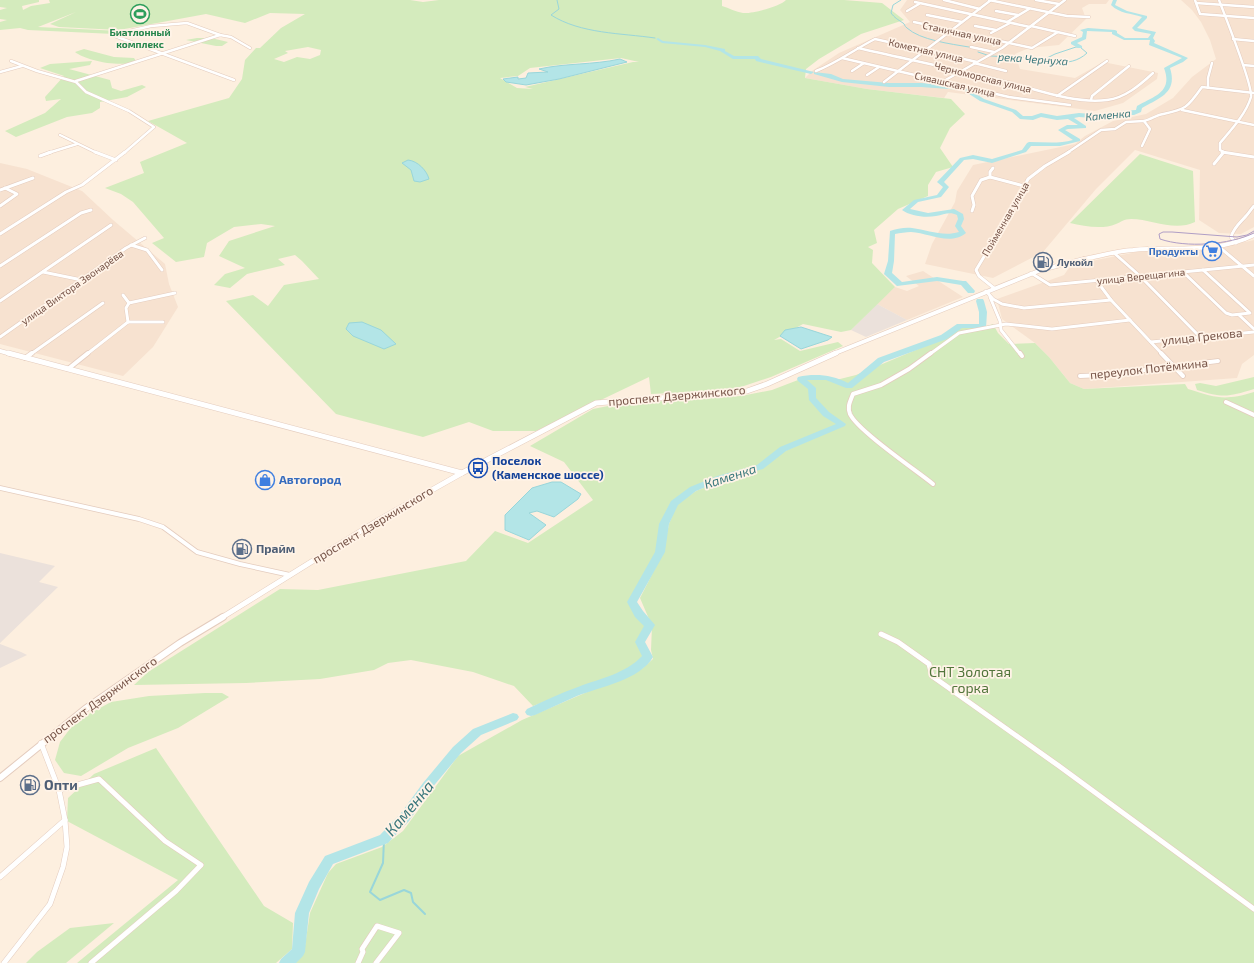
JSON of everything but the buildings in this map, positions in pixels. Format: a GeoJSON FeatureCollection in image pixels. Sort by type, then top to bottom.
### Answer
{"type":"FeatureCollection","features":[{"type":"Feature","properties":{"kind":"main road","name":"проспект Дзержинского"},"geometry":{"type":"LineString","coordinates":[[1084,259],[1138,250],[1218,246],[1245,241],[1254,236]]}},
{"type":"Feature","properties":{"kind":"street"},"geometry":{"type":"LineString","coordinates":[[918,0],[914,2],[1075,36]]}},
{"type":"Feature","properties":{"kind":"street"},"geometry":{"type":"LineString","coordinates":[[944,0],[980,9]]}},
{"type":"Feature","properties":{"kind":"street"},"geometry":{"type":"LineString","coordinates":[[884,82],[990,0],[1071,17],[1089,16]]}},
{"type":"Feature","properties":{"kind":"street"},"geometry":{"type":"LineString","coordinates":[[1036,0],[1059,4]]}},
{"type":"Feature","properties":{"kind":"street"},"geometry":{"type":"LineString","coordinates":[[942,82],[1008,43],[1065,0]]}},
{"type":"Feature","properties":{"kind":"street"},"geometry":{"type":"LineString","coordinates":[[1219,0],[1248,78],[1250,92],[1253,97],[1238,122],[1220,143],[1220,150],[1223,153],[1254,158]]}},
{"type":"Feature","properties":{"kind":"street"},"geometry":{"type":"LineString","coordinates":[[1254,7],[1195,2],[1200,14],[1254,18]]}},
{"type":"Feature","properties":{"kind":"street"},"geometry":{"type":"LineString","coordinates":[[907,11],[920,4]]}},
{"type":"Feature","properties":{"kind":"street"},"geometry":{"type":"LineString","coordinates":[[991,33],[1009,23],[1029,8]]}},
{"type":"Feature","properties":{"kind":"street"},"geometry":{"type":"LineString","coordinates":[[996,11],[1018,16]]}},
{"type":"Feature","properties":{"kind":"street"},"geometry":{"type":"LineString","coordinates":[[927,15],[962,22]]}},
{"type":"Feature","properties":{"kind":"street","name":"Станичная улица"},"geometry":{"type":"LineString","coordinates":[[914,22],[1008,43],[1034,47],[1058,32]]}},
{"type":"Feature","properties":{"kind":"street"},"geometry":{"type":"LineString","coordinates":[[234,80],[112,35],[151,26],[187,23],[231,37],[250,48]]}},
{"type":"Feature","properties":{"kind":"street"},"geometry":{"type":"LineString","coordinates":[[975,26],[996,30]]}},
{"type":"Feature","properties":{"kind":"street"},"geometry":{"type":"LineString","coordinates":[[76,82],[220,34]]}},
{"type":"Feature","properties":{"kind":"street","name":"Кометная улица"},"geometry":{"type":"LineString","coordinates":[[858,48],[875,39],[926,50],[1006,71]]}},
{"type":"Feature","properties":{"kind":"street"},"geometry":{"type":"LineString","coordinates":[[1233,39],[1254,41]]}},
{"type":"Feature","properties":{"kind":"street"},"geometry":{"type":"LineString","coordinates":[[971,47],[994,52]]}},
{"type":"Feature","properties":{"kind":"street"},"geometry":{"type":"LineString","coordinates":[[816,71],[858,48]]}},
{"type":"Feature","properties":{"kind":"street","name":"Черноморская улица"},"geometry":{"type":"LineString","coordinates":[[858,48],[1017,84],[1057,96],[1092,100],[1108,100],[1125,96],[1153,73]]}},
{"type":"Feature","properties":{"kind":"street","name":"Сивашская улица"},"geometry":{"type":"LineString","coordinates":[[842,58],[1009,97],[1070,105]]}},
{"type":"Feature","properties":{"kind":"street"},"geometry":{"type":"LineString","coordinates":[[0,234],[52,201],[82,185],[116,160],[154,127],[129,111],[86,92],[82,89],[79,83],[23,66],[11,60]]}},
{"type":"Feature","properties":{"kind":"street"},"geometry":{"type":"LineString","coordinates":[[1057,96],[1107,61]]}},
{"type":"Feature","properties":{"kind":"street"},"geometry":{"type":"LineString","coordinates":[[852,71],[864,63]]}},
{"type":"Feature","properties":{"kind":"street"},"geometry":{"type":"LineString","coordinates":[[1208,88],[1208,78],[1212,63]]}},
{"type":"Feature","properties":{"kind":"street"},"geometry":{"type":"LineString","coordinates":[[1243,65],[1254,66]]}},
{"type":"Feature","properties":{"kind":"street"},"geometry":{"type":"LineString","coordinates":[[0,72],[23,66]]}},
{"type":"Feature","properties":{"kind":"street"},"geometry":{"type":"LineString","coordinates":[[1092,100],[1092,96],[1130,66]]}},
{"type":"Feature","properties":{"kind":"street"},"geometry":{"type":"LineString","coordinates":[[867,75],[879,67]]}},
{"type":"Feature","properties":{"kind":"street"},"geometry":{"type":"LineString","coordinates":[[1182,110],[1193,100],[1202,88],[1254,93]]}},
{"type":"Feature","properties":{"kind":"street"},"geometry":{"type":"LineString","coordinates":[[1182,110],[1254,125]]}},
{"type":"Feature","properties":{"kind":"street","name":"Пойменная улица"},"geometry":{"type":"LineString","coordinates":[[994,288],[979,276],[976,270],[1028,180],[1045,166],[1075,149],[1101,130],[1114,129],[1126,122],[1149,120],[1156,116],[1182,110]]}},
{"type":"Feature","properties":{"kind":"street"},"geometry":{"type":"LineString","coordinates":[[1142,146],[1150,129],[1144,121]]}},
{"type":"Feature","properties":{"kind":"street"},"geometry":{"type":"LineString","coordinates":[[60,136],[116,160]]}},
{"type":"Feature","properties":{"kind":"street"},"geometry":{"type":"LineString","coordinates":[[40,156],[77,144]]}},
{"type":"Feature","properties":{"kind":"street"},"geometry":{"type":"LineString","coordinates":[[1214,164],[1223,153]]}},
{"type":"Feature","properties":{"kind":"street"},"geometry":{"type":"LineString","coordinates":[[990,177],[990,172],[993,168]]}},
{"type":"Feature","properties":{"kind":"street"},"geometry":{"type":"LineString","coordinates":[[972,211],[974,205],[972,196],[982,180],[990,177],[1024,186]]}},
{"type":"Feature","properties":{"kind":"street"},"geometry":{"type":"LineString","coordinates":[[0,190],[33,178]]}},
{"type":"Feature","properties":{"kind":"street"},"geometry":{"type":"LineString","coordinates":[[0,206],[17,194],[5,188]]}},
{"type":"Feature","properties":{"kind":"street"},"geometry":{"type":"LineString","coordinates":[[1236,243],[1231,237],[1233,229],[1248,215],[1249,211],[1254,206]]}},
{"type":"Feature","properties":{"kind":"street"},"geometry":{"type":"LineString","coordinates":[[0,266],[81,213],[91,210]]}},
{"type":"Feature","properties":{"kind":"street"},"geometry":{"type":"LineString","coordinates":[[0,301],[111,225]]}},
{"type":"Feature","properties":{"kind":"street","name":"улица Виктора Звонарёва"},"geometry":{"type":"LineString","coordinates":[[0,337],[131,245],[144,238]]}},
{"type":"Feature","properties":{"kind":"street"},"geometry":{"type":"LineString","coordinates":[[131,245],[147,250],[162,270]]}},
{"type":"Feature","properties":{"kind":"street"},"geometry":{"type":"LineString","coordinates":[[1218,246],[1254,276]]}},
{"type":"Feature","properties":{"kind":"street"},"geometry":{"type":"LineString","coordinates":[[1114,253],[1140,276],[1201,338]]}},
{"type":"Feature","properties":{"kind":"street","name":"проспект Дзержинского"},"geometry":{"type":"LineString","coordinates":[[0,778],[41,743],[106,694],[180,643],[377,521],[462,473],[596,403],[747,391],[767,384],[853,345],[986,291],[1032,273],[1084,259]]}},
{"type":"Feature","properties":{"kind":"street","name":"улица Верещагина"},"geometry":{"type":"LineString","coordinates":[[1032,273],[1045,283],[1050,284],[1254,265]]}},
{"type":"Feature","properties":{"kind":"street"},"geometry":{"type":"LineString","coordinates":[[1183,272],[1226,313],[1239,315],[1250,313],[1203,270]]}},
{"type":"Feature","properties":{"kind":"street"},"geometry":{"type":"LineString","coordinates":[[43,272],[82,280]]}},
{"type":"Feature","properties":{"kind":"street"},"geometry":{"type":"LineString","coordinates":[[1096,280],[1111,300],[1183,376]]}},
{"type":"Feature","properties":{"kind":"street"},"geometry":{"type":"LineString","coordinates":[[986,291],[1001,325],[1001,330],[1022,356]]}},
{"type":"Feature","properties":{"kind":"street"},"geometry":{"type":"LineString","coordinates":[[128,322],[126,308],[129,303],[176,293]]}},
{"type":"Feature","properties":{"kind":"street"},"geometry":{"type":"LineString","coordinates":[[123,295],[129,303]]}},
{"type":"Feature","properties":{"kind":"street"},"geometry":{"type":"LineString","coordinates":[[990,298],[1012,307],[1030,309],[1111,300]]}},
{"type":"Feature","properties":{"kind":"street"},"geometry":{"type":"LineString","coordinates":[[26,358],[103,303]]}},
{"type":"Feature","properties":{"kind":"street"},"geometry":{"type":"LineString","coordinates":[[1239,315],[1254,330]]}},
{"type":"Feature","properties":{"kind":"street"},"geometry":{"type":"LineString","coordinates":[[933,484],[866,432],[852,416],[848,406],[853,394],[881,385],[909,369],[959,333],[1001,325],[1059,329],[1130,320]]}},
{"type":"Feature","properties":{"kind":"street"},"geometry":{"type":"LineString","coordinates":[[68,369],[128,322],[163,322]]}},
{"type":"Feature","properties":{"kind":"street","name":"улица Грекова"},"geometry":{"type":"LineString","coordinates":[[1151,342],[1201,338],[1254,330]]}},
{"type":"Feature","properties":{"kind":"street"},"geometry":{"type":"LineString","coordinates":[[0,351],[462,473]]}},
{"type":"Feature","properties":{"kind":"street","name":"переулок Потёмкина"},"geometry":{"type":"LineString","coordinates":[[1080,376],[1104,375],[1218,361]]}},
{"type":"Feature","properties":{"kind":"street"},"geometry":{"type":"LineString","coordinates":[[1226,402],[1254,415]]}},
{"type":"Feature","properties":{"kind":"street"},"geometry":{"type":"LineString","coordinates":[[0,488],[139,519],[163,527],[198,552],[240,564],[290,575]]}},
{"type":"Feature","properties":{"kind":"street"},"geometry":{"type":"LineString","coordinates":[[881,634],[898,642],[928,664],[932,676],[1254,909]]}},
{"type":"Feature","properties":{"kind":"street"},"geometry":{"type":"LineString","coordinates":[[4,963],[50,904],[63,867],[67,847],[66,820],[59,790],[41,743]]}},
{"type":"Feature","properties":{"kind":"street"},"geometry":{"type":"LineString","coordinates":[[59,790],[99,779],[165,841],[201,864],[176,891],[91,963]]}},
{"type":"Feature","properties":{"kind":"street"},"geometry":{"type":"LineString","coordinates":[[0,876],[66,820]]}},
{"type":"Feature","properties":{"kind":"street"},"geometry":{"type":"LineString","coordinates":[[358,963],[363,952],[362,949],[377,926],[399,933],[376,963]]}},
{"type":"Feature","properties":{"kind":"shaded area"},"geometry":{"type":"Polygon","coordinates":[[[907,0],[1109,0],[1106,4],[1089,4],[1082,8],[1086,19],[1059,45],[1029,48],[1015,54],[1020,69],[1075,78],[1103,62],[1158,73],[1157,79],[1123,103],[1095,111],[948,92],[944,98],[867,89],[805,78],[812,71],[839,53],[910,22],[900,10],[907,0]]]}},
{"type":"Feature","properties":{"kind":"shaded area"},"geometry":{"type":"Polygon","coordinates":[[[1181,0],[1254,0],[1254,227],[1241,234],[1219,233],[1199,220],[1200,170],[1135,150],[1096,189],[1043,252],[993,278],[925,264],[932,244],[955,202],[957,191],[973,165],[1075,144],[1085,136],[1113,121],[1146,114],[1173,98],[1192,77],[1216,59],[1210,40],[1201,22],[1192,10],[1181,0]]]}},
{"type":"Feature","properties":{"kind":"shaded area"},"geometry":{"type":"Polygon","coordinates":[[[0,163],[27,169],[82,191],[113,220],[165,264],[169,284],[178,307],[153,347],[123,376],[0,344],[0,163]]]}},
{"type":"Feature","properties":{"kind":"shaded area"},"geometry":{"type":"Polygon","coordinates":[[[1254,240],[1254,355],[1242,364],[1237,378],[1084,389],[1070,383],[1049,357],[1035,343],[1002,319],[997,299],[1064,275],[1071,265],[1137,252],[1228,246],[1254,240]]]}},
{"type":"Feature","properties":{"kind":"shaded area"},"geometry":{"type":"Polygon","coordinates":[[[923,271],[963,297],[907,320],[877,304],[895,287],[907,291],[919,286],[906,276],[923,271]]]}},
{"type":"Feature","properties":{"kind":"shaded area"},"geometry":{"type":"Polygon","coordinates":[[[877,304],[907,320],[866,337],[851,330],[877,304]]]}},
{"type":"Feature","properties":{"kind":"shaded area"},"geometry":{"type":"Polygon","coordinates":[[[0,553],[55,566],[39,582],[58,587],[0,643],[0,553]]]}},
{"type":"Feature","properties":{"kind":"shaded area"},"geometry":{"type":"Polygon","coordinates":[[[0,644],[21,652],[27,655],[0,668],[0,644]]]}},
{"type":"Feature","properties":{"kind":"green space"},"geometry":{"type":"Polygon","coordinates":[[[0,0],[39,0],[39,2],[22,6],[23,10],[31,6],[50,3],[49,0],[410,0],[423,2],[439,0],[722,0],[722,6],[738,12],[747,13],[778,5],[786,0],[844,0],[882,3],[904,20],[861,34],[819,59],[806,69],[805,78],[867,89],[951,99],[965,114],[950,128],[940,148],[953,167],[936,172],[928,185],[928,196],[898,209],[874,230],[877,243],[868,247],[873,250],[872,263],[895,287],[851,330],[841,332],[803,324],[774,340],[781,339],[800,351],[838,342],[843,346],[771,377],[732,390],[651,394],[649,377],[536,431],[493,431],[469,422],[423,437],[336,414],[226,301],[253,295],[268,306],[284,285],[319,279],[295,255],[278,259],[285,265],[247,274],[230,288],[214,285],[225,274],[245,268],[219,256],[229,241],[275,226],[261,224],[234,227],[207,243],[204,257],[176,262],[152,243],[164,238],[133,202],[121,194],[105,188],[144,173],[140,162],[187,143],[148,121],[229,98],[242,79],[245,60],[256,48],[260,48],[281,28],[305,14],[270,13],[245,23],[206,14],[119,30],[59,27],[50,24],[76,12],[38,27],[120,31],[114,34],[28,30],[20,28],[0,30],[0,22],[7,20],[0,19],[0,10],[7,8],[0,7],[0,0]],[[308,47],[285,51],[288,53],[274,59],[284,62],[297,57],[310,59],[320,55],[321,50],[308,47]],[[621,58],[530,68],[518,76],[500,78],[517,88],[533,89],[525,87],[633,62],[639,62],[621,58]]]}},
{"type":"Feature","properties":{"kind":"green space"},"geometry":{"type":"Polygon","coordinates":[[[211,38],[228,42],[222,46],[216,46],[186,40],[211,38]]]}},
{"type":"Feature","properties":{"kind":"green space"},"geometry":{"type":"Polygon","coordinates":[[[84,49],[114,57],[134,58],[136,61],[123,64],[114,64],[96,61],[75,52],[84,49]]]}},
{"type":"Feature","properties":{"kind":"green space"},"geometry":{"type":"Polygon","coordinates":[[[92,61],[90,65],[69,69],[110,80],[112,88],[121,91],[142,85],[146,87],[127,97],[100,102],[100,108],[92,113],[67,117],[16,137],[5,131],[45,113],[61,99],[46,101],[45,97],[64,76],[40,68],[50,64],[92,61]]]}},
{"type":"Feature","properties":{"kind":"green space"},"geometry":{"type":"Polygon","coordinates":[[[1140,154],[1193,171],[1195,222],[1179,226],[1131,219],[1105,227],[1070,223],[1140,154]]]}},
{"type":"Feature","properties":{"kind":"green space","name":"СНТ Золотая горка"},"geometry":{"type":"Polygon","coordinates":[[[993,324],[998,333],[1009,344],[1035,343],[1049,357],[1070,383],[1084,389],[1185,384],[1188,389],[1206,395],[1221,397],[1235,397],[1254,392],[1254,963],[292,963],[304,952],[310,913],[328,873],[336,864],[382,847],[403,831],[458,756],[522,720],[643,668],[653,659],[651,650],[652,626],[640,598],[663,553],[669,524],[677,504],[696,491],[722,480],[762,468],[785,451],[844,425],[827,413],[814,397],[814,388],[805,380],[840,379],[856,375],[923,347],[960,325],[987,326],[993,324]]]}},
{"type":"Feature","properties":{"kind":"green space"},"geometry":{"type":"Polygon","coordinates":[[[1254,377],[1254,389],[1226,396],[1197,390],[1195,384],[1200,383],[1216,386],[1254,377]]]}},
{"type":"Feature","properties":{"kind":"green space"},"geometry":{"type":"Polygon","coordinates":[[[798,380],[809,388],[810,398],[824,415],[838,424],[781,448],[759,466],[718,477],[690,488],[672,502],[662,524],[658,552],[630,601],[637,616],[647,625],[638,643],[645,657],[640,663],[622,672],[533,706],[514,686],[473,672],[411,660],[388,663],[374,670],[320,679],[246,683],[134,685],[148,672],[280,589],[318,590],[466,561],[495,531],[528,543],[593,500],[564,462],[530,446],[593,409],[618,404],[741,396],[772,390],[798,380]]]}},
{"type":"Feature","properties":{"kind":"green space"},"geometry":{"type":"Polygon","coordinates":[[[222,693],[229,697],[178,728],[128,748],[81,776],[64,773],[55,760],[60,742],[76,721],[111,702],[149,696],[222,693]]]}},
{"type":"Feature","properties":{"kind":"green space"},"geometry":{"type":"Polygon","coordinates":[[[156,748],[264,906],[293,923],[292,949],[276,963],[77,963],[178,880],[67,821],[68,798],[94,774],[156,748]]]}},
{"type":"Feature","properties":{"kind":"green space"},"geometry":{"type":"Polygon","coordinates":[[[114,923],[66,963],[26,963],[37,952],[70,928],[114,923]]]}},
{"type":"Feature","properties":{"kind":"water"},"geometry":{"type":"Polygon","coordinates":[[[620,59],[627,62],[559,79],[526,85],[506,82],[503,79],[518,77],[518,79],[526,78],[528,73],[548,72],[539,69],[549,67],[620,59]]]}},
{"type":"Feature","properties":{"kind":"water"},"geometry":{"type":"Polygon","coordinates":[[[408,160],[415,162],[422,167],[429,179],[420,182],[414,181],[411,170],[402,163],[408,160]]]}},
{"type":"Feature","properties":{"kind":"water"},"geometry":{"type":"Polygon","coordinates":[[[362,322],[381,330],[396,344],[384,349],[353,336],[346,329],[349,323],[362,322]]]}},
{"type":"Feature","properties":{"kind":"water"},"geometry":{"type":"Polygon","coordinates":[[[801,327],[832,337],[828,340],[801,349],[780,336],[785,330],[801,327]]]}},
{"type":"Feature","properties":{"kind":"water"},"geometry":{"type":"Polygon","coordinates":[[[552,482],[561,482],[581,494],[578,499],[554,517],[537,511],[529,513],[546,525],[529,540],[505,530],[505,515],[532,488],[552,482]]]}},
{"type":"Feature","properties":{"kind":"waterway"},"geometry":{"type":"LineString","coordinates":[[557,0],[559,9],[551,15],[575,26],[602,32],[655,38]]}},
{"type":"Feature","properties":{"kind":"waterway","name":"река Чернуха"},"geometry":{"type":"LineString","coordinates":[[901,0],[893,5],[891,13],[913,32],[936,41],[969,47]]}},
{"type":"Feature","properties":{"kind":"waterway","name":"Каменка"},"geometry":{"type":"LineString","coordinates":[[1115,0],[1113,5],[1117,8],[1125,12],[1145,17],[1134,28],[1137,30],[1154,33],[1150,38],[1151,39]]}},
{"type":"Feature","properties":{"kind":"waterway"},"geometry":{"type":"LineString","coordinates":[[1080,47],[1073,43],[1084,38],[1085,32],[1082,30],[1115,31],[1114,33],[1124,39],[1151,39]]}},
{"type":"Feature","properties":{"kind":"waterway"},"geometry":{"type":"LineString","coordinates":[[658,39],[662,42],[705,46],[723,50],[722,51],[733,57],[758,58],[758,60],[811,72]]}},
{"type":"Feature","properties":{"kind":"waterway","name":"Каменка"},"geometry":{"type":"LineString","coordinates":[[1069,117],[1079,115],[1105,117],[1120,113],[1134,113],[1139,111],[1139,107],[1164,93],[1170,83],[1170,76],[1167,68],[1185,58],[1151,44],[1153,41],[1151,39]]}},
{"type":"Feature","properties":{"kind":"waterway","name":"река Чернуха"},"geometry":{"type":"LineString","coordinates":[[991,56],[1022,57],[1047,61],[1064,62],[1080,58],[1087,53],[1080,47],[1076,47],[1043,60]]}},
{"type":"Feature","properties":{"kind":"waterway","name":"река Чернуха"},"geometry":{"type":"LineString","coordinates":[[978,52],[987,55]]}},
{"type":"Feature","properties":{"kind":"waterway"},"geometry":{"type":"LineString","coordinates":[[816,73],[842,80],[889,85],[921,85],[964,88]]}},
{"type":"Feature","properties":{"kind":"waterway"},"geometry":{"type":"LineString","coordinates":[[965,89],[982,100],[1014,111],[1022,118],[1033,118],[1041,115],[1057,118],[1069,117]]}},
{"type":"Feature","properties":{"kind":"waterway","name":"Каменка"},"geometry":{"type":"LineString","coordinates":[[971,291],[963,283],[937,279],[900,284],[888,274],[891,261],[892,232],[911,230],[951,237],[963,233],[958,226],[961,219],[960,214],[952,210],[933,215],[923,215],[905,210],[916,201],[939,196],[946,187],[940,182],[962,159],[973,157],[992,161],[1024,151],[1029,144],[1054,145],[1065,144],[1078,140],[1061,130],[1067,127],[1084,127],[1069,117]]}},
{"type":"Feature","properties":{"kind":"waterway","name":"Каменка"},"geometry":{"type":"LineString","coordinates":[[531,712],[573,693],[625,674],[642,664],[648,657],[640,642],[650,625],[639,614],[632,602],[660,552],[664,524],[674,503],[693,489],[720,478],[760,467],[783,449],[842,424],[826,414],[812,398],[812,388],[801,379],[820,377],[837,381],[849,386],[881,360],[944,337],[960,326],[983,326],[983,312],[980,301]]}},
{"type":"Feature","properties":{"kind":"waterway","name":"Каменка"},"geometry":{"type":"LineString","coordinates":[[286,963],[298,952],[302,913],[314,886],[329,860],[384,839],[405,817],[427,786],[457,750],[477,732],[513,717]]}},
{"type":"Feature","properties":{"kind":"waterway"},"geometry":{"type":"LineString","coordinates":[[384,839],[383,863],[370,892],[380,900],[404,890],[411,893],[413,902],[425,914]]}},
{"type":"Feature","properties":{"kind":"tram line"},"geometry":{"type":"LineString","coordinates":[[1254,231],[1247,235],[1237,237],[1172,232],[1163,232],[1159,234],[1160,239],[1170,242],[1182,244],[1207,244],[1220,243],[1254,233]]}},
{"type":"Feature","properties":{"kind":"place","name":"Биатлонный комплекс"},"geometry":{"type":"Point","coordinates":[140,14]}},
{"type":"Feature","properties":{"kind":"place","name":"Продукты"},"geometry":{"type":"Point","coordinates":[1212,251]}},
{"type":"Feature","properties":{"kind":"place","name":"Лукойл"},"geometry":{"type":"Point","coordinates":[1043,262]}},
{"type":"Feature","properties":{"kind":"place","name":"Поселок (Каменское шоссе)"},"geometry":{"type":"Point","coordinates":[478,468]}},
{"type":"Feature","properties":{"kind":"place","name":"Автогород"},"geometry":{"type":"Point","coordinates":[265,480]}},
{"type":"Feature","properties":{"kind":"place","name":"Прайм"},"geometry":{"type":"Point","coordinates":[242,549]}},
{"type":"Feature","properties":{"kind":"place","name":"Опти"},"geometry":{"type":"Point","coordinates":[30,785]}}]}
